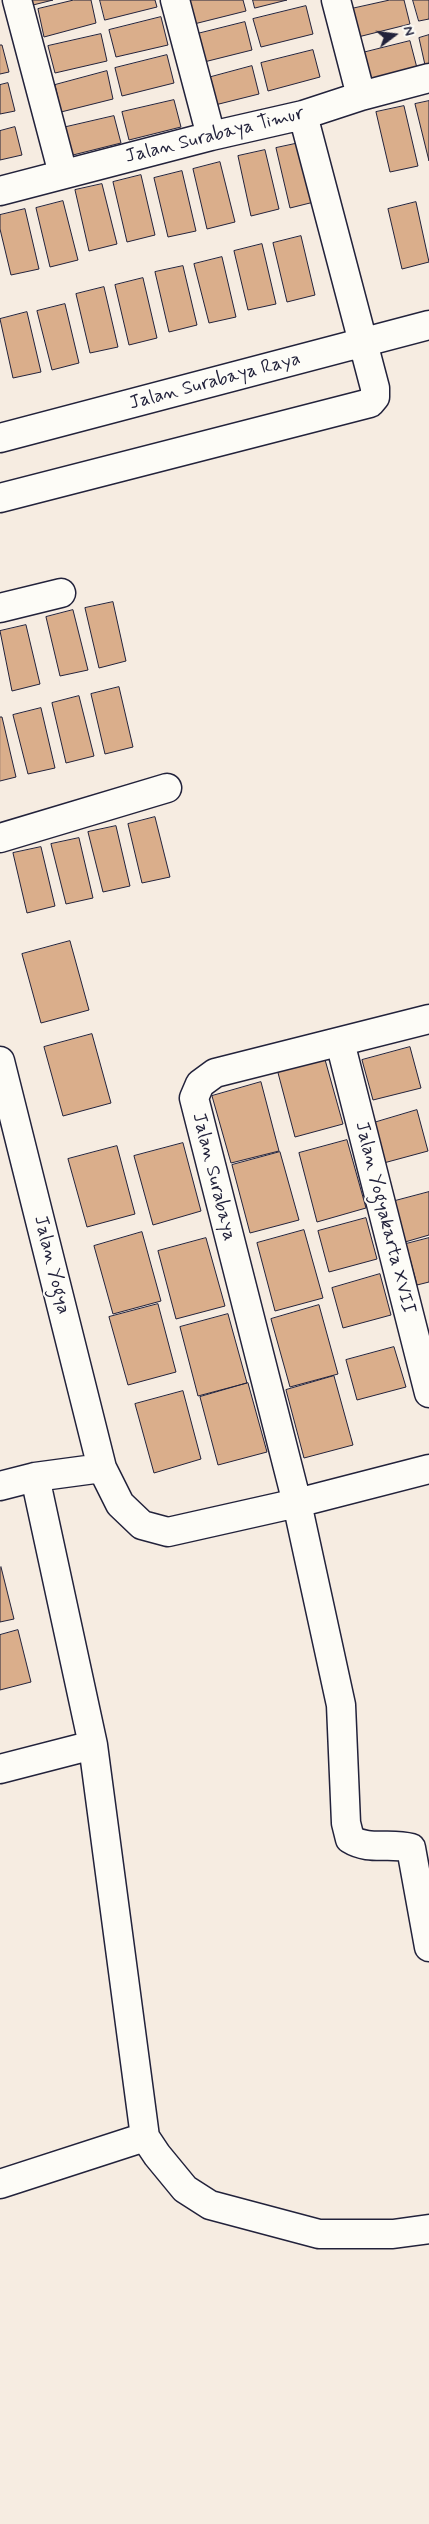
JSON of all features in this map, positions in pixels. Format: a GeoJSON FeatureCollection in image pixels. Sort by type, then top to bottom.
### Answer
{"type":"FeatureCollection","features":[{"type":"Feature","properties":{"kind":"street"},"geometry":{"type":"LineString","coordinates":[[17,0],[62,174]]}},
{"type":"Feature","properties":{"kind":"street"},"geometry":{"type":"LineString","coordinates":[[175,0],[210,136]]}},
{"type":"Feature","properties":{"kind":"street"},"geometry":{"type":"LineString","coordinates":[[336,0],[361,96]]}},
{"type":"Feature","properties":{"kind":"street","name":"Jalan Surabaya Timur"},"geometry":{"type":"LineString","coordinates":[[0,191],[210,136],[303,115],[361,96],[429,78]]}},
{"type":"Feature","properties":{"kind":"street"},"geometry":{"type":"LineString","coordinates":[[0,498],[370,403],[375,397],[375,388],[303,115]]}},
{"type":"Feature","properties":{"kind":"street","name":"Jalan Surabaya Raya"},"geometry":{"type":"LineString","coordinates":[[0,438],[363,344],[429,325]]}},
{"type":"Feature","properties":{"kind":"street"},"geometry":{"type":"LineString","coordinates":[[0,608],[61,593]]}},
{"type":"Feature","properties":{"kind":"street"},"geometry":{"type":"LineString","coordinates":[[0,838],[167,788]]}},
{"type":"Feature","properties":{"kind":"street","name":"Jalan Surabaya"},"geometry":{"type":"LineString","coordinates":[[429,1018],[215,1073],[200,1084],[194,1098],[297,1503],[341,1705],[346,1823],[350,1839],[360,1846],[401,1845],[410,1848],[429,1947]]}},
{"type":"Feature","properties":{"kind":"street","name":"Jalan Yogyakarta XVII"},"geometry":{"type":"LineString","coordinates":[[340,1042],[429,1393]]}},
{"type":"Feature","properties":{"kind":"street","name":"Jalan Yogya"},"geometry":{"type":"LineString","coordinates":[[0,1061],[102,1468],[120,1504],[142,1525],[168,1532],[297,1503],[429,1469]]}},
{"type":"Feature","properties":{"kind":"street"},"geometry":{"type":"LineString","coordinates":[[0,1486],[35,1477],[102,1468]]}},
{"type":"Feature","properties":{"kind":"street"},"geometry":{"type":"LineString","coordinates":[[35,1477],[93,1746],[145,2137],[185,2189],[210,2206],[320,2234],[393,2234],[429,2229]]}},
{"type":"Feature","properties":{"kind":"street"},"geometry":{"type":"LineString","coordinates":[[0,1769],[93,1746]]}},
{"type":"Feature","properties":{"kind":"street"},"geometry":{"type":"LineString","coordinates":[[0,2184],[145,2137]]}},
{"type":"Feature","properties":{"kind":"building"},"geometry":{"type":"Polygon","coordinates":[[[32,0],[53,0],[33,5],[32,0]]]}},
{"type":"Feature","properties":{"kind":"building"},"geometry":{"type":"Polygon","coordinates":[[[74,0],[91,0],[96,23],[44,37],[38,9],[74,0]]]}},
{"type":"Feature","properties":{"kind":"building"},"geometry":{"type":"Polygon","coordinates":[[[100,0],[155,0],[157,7],[105,20],[100,0]]]}},
{"type":"Feature","properties":{"kind":"building"},"geometry":{"type":"Polygon","coordinates":[[[188,0],[243,0],[246,11],[194,24],[188,0]]]}},
{"type":"Feature","properties":{"kind":"building"},"geometry":{"type":"Polygon","coordinates":[[[253,0],[287,0],[255,8],[253,0]]]}},
{"type":"Feature","properties":{"kind":"building"},"geometry":{"type":"Polygon","coordinates":[[[390,0],[404,0],[410,24],[358,37],[351,9],[390,0]]]}},
{"type":"Feature","properties":{"kind":"building"},"geometry":{"type":"Polygon","coordinates":[[[413,0],[429,0],[429,19],[419,21],[413,0]]]}},
{"type":"Feature","properties":{"kind":"building"},"geometry":{"type":"Polygon","coordinates":[[[306,6],[313,34],[261,47],[253,19],[306,6]]]}},
{"type":"Feature","properties":{"kind":"building"},"geometry":{"type":"Polygon","coordinates":[[[161,17],[168,45],[116,57],[109,30],[161,17]]]}},
{"type":"Feature","properties":{"kind":"building"},"geometry":{"type":"Polygon","coordinates":[[[245,22],[252,50],[200,63],[193,35],[245,22]]]}},
{"type":"Feature","properties":{"kind":"building"},"geometry":{"type":"Polygon","coordinates":[[[101,34],[107,61],[55,73],[48,46],[101,34]]]}},
{"type":"Feature","properties":{"kind":"building"},"geometry":{"type":"Polygon","coordinates":[[[429,35],[429,64],[425,65],[419,38],[429,35]]]}},
{"type":"Feature","properties":{"kind":"building"},"geometry":{"type":"Polygon","coordinates":[[[410,41],[417,68],[365,81],[358,54],[410,41]]]}},
{"type":"Feature","properties":{"kind":"building"},"geometry":{"type":"Polygon","coordinates":[[[0,45],[2,45],[9,72],[0,74],[0,45]]]}},
{"type":"Feature","properties":{"kind":"building"},"geometry":{"type":"Polygon","coordinates":[[[313,50],[320,77],[268,91],[261,63],[313,50]]]}},
{"type":"Feature","properties":{"kind":"building"},"geometry":{"type":"Polygon","coordinates":[[[167,55],[174,83],[122,96],[115,68],[167,55]]]}},
{"type":"Feature","properties":{"kind":"building"},"geometry":{"type":"Polygon","coordinates":[[[252,66],[259,94],[207,107],[200,80],[252,66]]]}},
{"type":"Feature","properties":{"kind":"building"},"geometry":{"type":"Polygon","coordinates":[[[107,71],[113,99],[61,112],[55,85],[107,71]]]}},
{"type":"Feature","properties":{"kind":"building"},"geometry":{"type":"Polygon","coordinates":[[[8,83],[15,111],[0,114],[0,85],[8,83]]]}},
{"type":"Feature","properties":{"kind":"building"},"geometry":{"type":"Polygon","coordinates":[[[174,100],[181,127],[129,140],[122,112],[174,100]]]}},
{"type":"Feature","properties":{"kind":"building"},"geometry":{"type":"Polygon","coordinates":[[[429,101],[429,161],[415,104],[429,101]]]}},
{"type":"Feature","properties":{"kind":"building"},"geometry":{"type":"Polygon","coordinates":[[[404,106],[418,166],[390,172],[376,112],[404,106]]]}},
{"type":"Feature","properties":{"kind":"building"},"geometry":{"type":"Polygon","coordinates":[[[114,116],[121,143],[69,156],[62,128],[114,116]]]}},
{"type":"Feature","properties":{"kind":"building"},"geometry":{"type":"Polygon","coordinates":[[[15,127],[22,155],[0,160],[0,131],[15,127]]]}},
{"type":"Feature","properties":{"kind":"building"},"geometry":{"type":"Polygon","coordinates":[[[304,142],[318,201],[290,208],[276,148],[304,142]]]}},
{"type":"Feature","properties":{"kind":"building"},"geometry":{"type":"Polygon","coordinates":[[[265,150],[279,209],[251,216],[238,156],[265,150]]]}},
{"type":"Feature","properties":{"kind":"building"},"geometry":{"type":"Polygon","coordinates":[[[220,162],[235,222],[207,229],[193,169],[220,162]]]}},
{"type":"Feature","properties":{"kind":"building"},"geometry":{"type":"Polygon","coordinates":[[[182,171],[196,231],[168,237],[154,178],[182,171]]]}},
{"type":"Feature","properties":{"kind":"building"},"geometry":{"type":"Polygon","coordinates":[[[141,175],[155,235],[127,242],[113,182],[141,175]]]}},
{"type":"Feature","properties":{"kind":"building"},"geometry":{"type":"Polygon","coordinates":[[[102,184],[117,244],[89,251],[75,190],[102,184]]]}},
{"type":"Feature","properties":{"kind":"building"},"geometry":{"type":"Polygon","coordinates":[[[63,201],[78,260],[50,267],[36,208],[63,201]]]}},
{"type":"Feature","properties":{"kind":"building"},"geometry":{"type":"Polygon","coordinates":[[[416,202],[429,262],[402,269],[388,209],[416,202]]]}},
{"type":"Feature","properties":{"kind":"building"},"geometry":{"type":"Polygon","coordinates":[[[25,209],[39,269],[11,275],[0,229],[0,215],[25,209]]]}},
{"type":"Feature","properties":{"kind":"building"},"geometry":{"type":"Polygon","coordinates":[[[301,236],[315,295],[287,302],[273,243],[301,236]]]}},
{"type":"Feature","properties":{"kind":"building"},"geometry":{"type":"Polygon","coordinates":[[[262,244],[276,304],[248,310],[234,251],[262,244]]]}},
{"type":"Feature","properties":{"kind":"building"},"geometry":{"type":"Polygon","coordinates":[[[222,257],[236,317],[209,323],[194,264],[222,257]]]}},
{"type":"Feature","properties":{"kind":"building"},"geometry":{"type":"Polygon","coordinates":[[[183,266],[197,325],[169,332],[155,272],[183,266]]]}},
{"type":"Feature","properties":{"kind":"building"},"geometry":{"type":"Polygon","coordinates":[[[143,278],[157,338],[129,345],[115,285],[143,278]]]}},
{"type":"Feature","properties":{"kind":"building"},"geometry":{"type":"Polygon","coordinates":[[[104,287],[118,347],[90,353],[76,294],[104,287]]]}},
{"type":"Feature","properties":{"kind":"building"},"geometry":{"type":"Polygon","coordinates":[[[65,304],[79,363],[52,370],[37,311],[65,304]]]}},
{"type":"Feature","properties":{"kind":"building"},"geometry":{"type":"Polygon","coordinates":[[[27,312],[41,372],[13,378],[0,319],[27,312]]]}},
{"type":"Feature","properties":{"kind":"building"},"geometry":{"type":"Polygon","coordinates":[[[113,602],[126,661],[99,668],[85,608],[113,602]]]}},
{"type":"Feature","properties":{"kind":"building"},"geometry":{"type":"Polygon","coordinates":[[[73,610],[88,670],[60,676],[46,617],[73,610]]]}},
{"type":"Feature","properties":{"kind":"building"},"geometry":{"type":"Polygon","coordinates":[[[26,625],[40,684],[12,691],[0,631],[26,625]]]}},
{"type":"Feature","properties":{"kind":"building"},"geometry":{"type":"Polygon","coordinates":[[[119,687],[133,747],[105,754],[91,694],[119,687]]]}},
{"type":"Feature","properties":{"kind":"building"},"geometry":{"type":"Polygon","coordinates":[[[79,696],[94,756],[66,763],[52,703],[79,696]]]}},
{"type":"Feature","properties":{"kind":"building"},"geometry":{"type":"Polygon","coordinates":[[[41,708],[55,768],[28,774],[13,715],[41,708]]]}},
{"type":"Feature","properties":{"kind":"building"},"geometry":{"type":"Polygon","coordinates":[[[0,717],[2,717],[16,777],[0,781],[0,717]]]}},
{"type":"Feature","properties":{"kind":"building"},"geometry":{"type":"Polygon","coordinates":[[[155,817],[170,877],[142,883],[128,824],[155,817]]]}},
{"type":"Feature","properties":{"kind":"building"},"geometry":{"type":"Polygon","coordinates":[[[116,826],[130,886],[103,892],[88,832],[116,826]]]}},
{"type":"Feature","properties":{"kind":"building"},"geometry":{"type":"Polygon","coordinates":[[[79,838],[93,898],[66,904],[51,844],[79,838]]]}},
{"type":"Feature","properties":{"kind":"building"},"geometry":{"type":"Polygon","coordinates":[[[41,847],[55,906],[27,913],[13,853],[41,847]]]}},
{"type":"Feature","properties":{"kind":"building"},"geometry":{"type":"Polygon","coordinates":[[[70,941],[89,1010],[41,1023],[22,954],[70,941]]]}},
{"type":"Feature","properties":{"kind":"building"},"geometry":{"type":"Polygon","coordinates":[[[92,1034],[111,1103],[63,1116],[44,1047],[92,1034]]]}},
{"type":"Feature","properties":{"kind":"building"},"geometry":{"type":"Polygon","coordinates":[[[410,1047],[421,1088],[373,1100],[362,1060],[410,1047]]]}},
{"type":"Feature","properties":{"kind":"building"},"geometry":{"type":"Polygon","coordinates":[[[324,1056],[343,1124],[295,1137],[277,1069],[324,1056]]]}},
{"type":"Feature","properties":{"kind":"building"},"geometry":{"type":"Polygon","coordinates":[[[261,1082],[279,1151],[231,1163],[212,1096],[261,1082]]]}},
{"type":"Feature","properties":{"kind":"building"},"geometry":{"type":"Polygon","coordinates":[[[417,1110],[428,1151],[380,1164],[370,1124],[417,1110]]]}},
{"type":"Feature","properties":{"kind":"building"},"geometry":{"type":"Polygon","coordinates":[[[347,1140],[366,1208],[317,1222],[299,1153],[347,1140]]]}},
{"type":"Feature","properties":{"kind":"building"},"geometry":{"type":"Polygon","coordinates":[[[183,1143],[201,1211],[153,1225],[134,1156],[183,1143]]]}},
{"type":"Feature","properties":{"kind":"building"},"geometry":{"type":"Polygon","coordinates":[[[117,1146],[135,1214],[87,1227],[68,1159],[117,1146]]]}},
{"type":"Feature","properties":{"kind":"building"},"geometry":{"type":"Polygon","coordinates":[[[280,1152],[299,1220],[250,1233],[232,1165],[280,1152]]]}},
{"type":"Feature","properties":{"kind":"building"},"geometry":{"type":"Polygon","coordinates":[[[429,1192],[429,1235],[405,1242],[395,1201],[429,1192]]]}},
{"type":"Feature","properties":{"kind":"building"},"geometry":{"type":"Polygon","coordinates":[[[366,1218],[377,1259],[329,1272],[318,1231],[366,1218]]]}},
{"type":"Feature","properties":{"kind":"building"},"geometry":{"type":"Polygon","coordinates":[[[304,1230],[323,1298],[275,1311],[257,1243],[304,1230]]]}},
{"type":"Feature","properties":{"kind":"building"},"geometry":{"type":"Polygon","coordinates":[[[142,1232],[161,1301],[113,1314],[94,1246],[142,1232]]]}},
{"type":"Feature","properties":{"kind":"building"},"geometry":{"type":"Polygon","coordinates":[[[206,1238],[225,1306],[176,1319],[158,1251],[206,1238]]]}},
{"type":"Feature","properties":{"kind":"building"},"geometry":{"type":"Polygon","coordinates":[[[429,1238],[429,1282],[417,1285],[406,1244],[429,1238]]]}},
{"type":"Feature","properties":{"kind":"building"},"geometry":{"type":"Polygon","coordinates":[[[380,1274],[391,1315],[343,1328],[332,1288],[380,1274]]]}},
{"type":"Feature","properties":{"kind":"building"},"geometry":{"type":"Polygon","coordinates":[[[158,1304],[176,1372],[128,1385],[109,1317],[158,1304]]]}},
{"type":"Feature","properties":{"kind":"building"},"geometry":{"type":"Polygon","coordinates":[[[319,1305],[338,1374],[290,1387],[271,1319],[319,1305]]]}},
{"type":"Feature","properties":{"kind":"building"},"geometry":{"type":"Polygon","coordinates":[[[228,1314],[247,1383],[198,1396],[180,1327],[228,1314]]]}},
{"type":"Feature","properties":{"kind":"building"},"geometry":{"type":"Polygon","coordinates":[[[394,1347],[406,1387],[357,1400],[346,1360],[394,1347]]]}},
{"type":"Feature","properties":{"kind":"building"},"geometry":{"type":"Polygon","coordinates":[[[334,1376],[353,1445],[304,1458],[286,1390],[334,1376]]]}},
{"type":"Feature","properties":{"kind":"building"},"geometry":{"type":"Polygon","coordinates":[[[248,1383],[267,1452],[218,1465],[200,1397],[248,1383]]]}},
{"type":"Feature","properties":{"kind":"building"},"geometry":{"type":"Polygon","coordinates":[[[183,1391],[201,1459],[154,1473],[135,1404],[183,1391]]]}},
{"type":"Feature","properties":{"kind":"building"},"geometry":{"type":"Polygon","coordinates":[[[0,1568],[14,1619],[0,1622],[0,1568]]]}},
{"type":"Feature","properties":{"kind":"building"},"geometry":{"type":"Polygon","coordinates":[[[18,1630],[31,1682],[0,1690],[0,1635],[18,1630]]]}}]}
